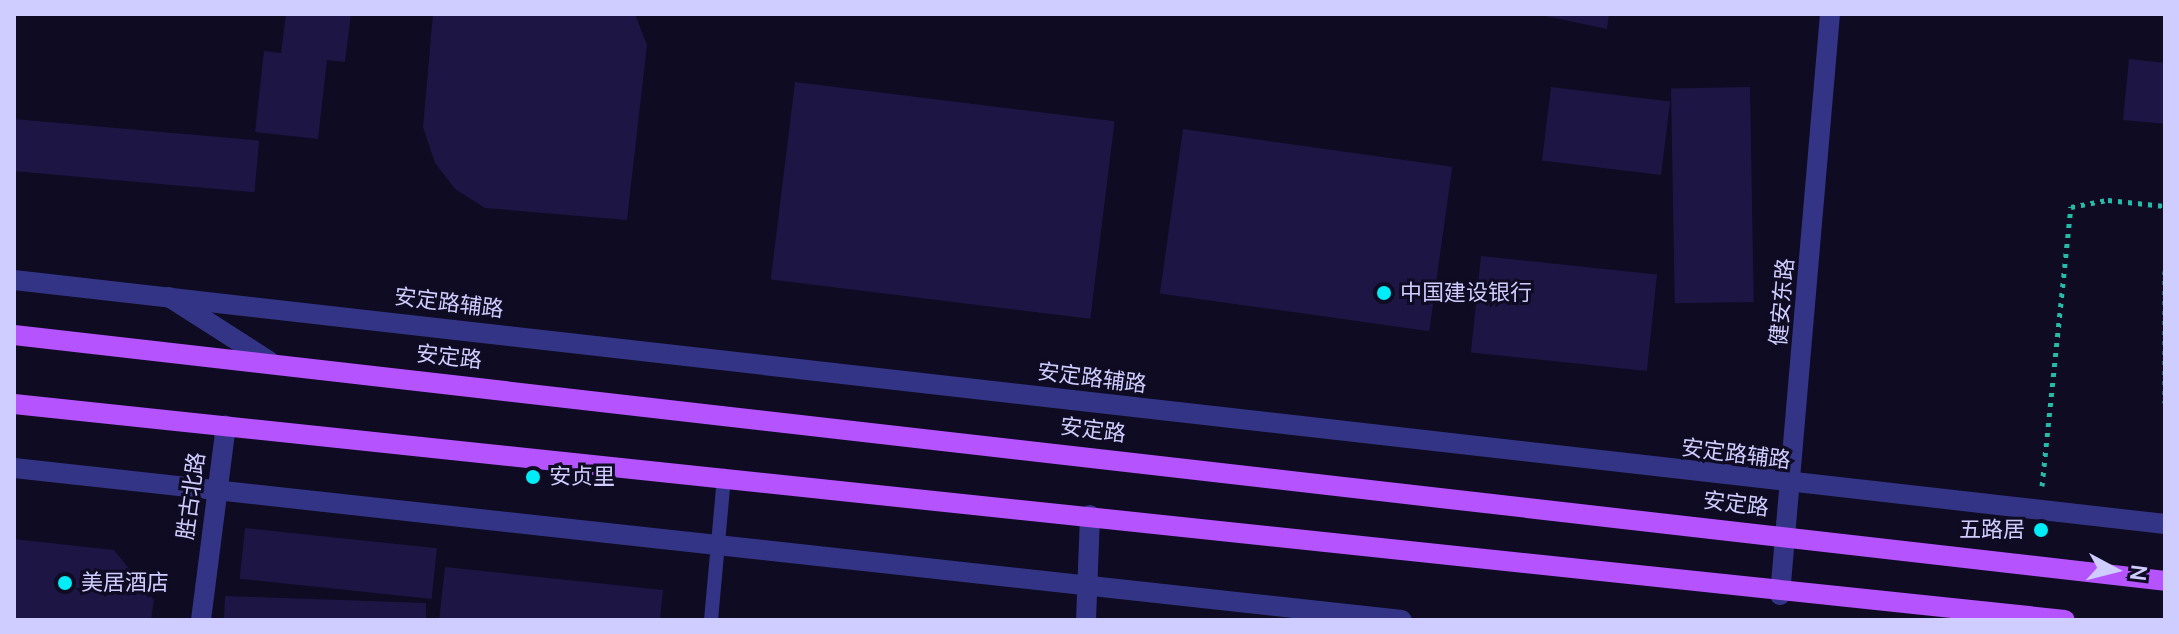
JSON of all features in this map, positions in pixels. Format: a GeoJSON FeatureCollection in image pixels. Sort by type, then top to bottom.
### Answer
{"type":"FeatureCollection","features":[{"type":"Feature","properties":{"kind":"main road","name":"安定路"},"geometry":{"type":"LineString","coordinates":[[14,335],[269,361],[1787,534],[2165,581]]}},
{"type":"Feature","properties":{"kind":"main road"},"geometry":{"type":"LineString","coordinates":[[14,404],[1090,515],[1780,595],[2065,620]]}},
{"type":"Feature","properties":{"kind":"street","name":"健安东路"},"geometry":{"type":"LineString","coordinates":[[1780,595],[1830,14]]}},
{"type":"Feature","properties":{"kind":"street","name":"安定路辅路"},"geometry":{"type":"LineString","coordinates":[[14,280],[162,293],[1791,485],[2165,524]]}},
{"type":"Feature","properties":{"kind":"street"},"geometry":{"type":"LineString","coordinates":[[162,293],[269,361]]}},
{"type":"Feature","properties":{"kind":"street","name":"胜古北路"},"geometry":{"type":"LineString","coordinates":[[201,620],[214,489],[226,426]]}},
{"type":"Feature","properties":{"kind":"street"},"geometry":{"type":"LineString","coordinates":[[14,468],[1402,620]]}},
{"type":"Feature","properties":{"kind":"street"},"geometry":{"type":"LineString","coordinates":[[1086,620],[1090,515]]}},
{"type":"Feature","properties":{"kind":"lane"},"geometry":{"type":"LineString","coordinates":[[711,620],[724,476]]}},
{"type":"Feature","properties":{"kind":"path"},"geometry":{"type":"LineString","coordinates":[[2039,510],[2071,207],[2108,200],[2165,206]]}},
{"type":"Feature","properties":{"kind":"path"},"geometry":{"type":"LineString","coordinates":[[2165,271],[2165,403]]}},
{"type":"Feature","properties":{"kind":"building"},"geometry":{"type":"Polygon","coordinates":[[[286,14],[351,14],[345,62],[327,60],[318,139],[255,132],[264,51],[281,53],[286,14]]]}},
{"type":"Feature","properties":{"kind":"building"},"geometry":{"type":"Polygon","coordinates":[[[433,14],[635,14],[647,45],[627,220],[485,208],[455,189],[435,163],[423,127],[433,14]]]}},
{"type":"Feature","properties":{"kind":"building"},"geometry":{"type":"Polygon","coordinates":[[[1536,14],[1609,14],[1607,29],[1536,14]]]}},
{"type":"Feature","properties":{"kind":"building"},"geometry":{"type":"Polygon","coordinates":[[[2129,59],[2165,63],[2165,124],[2123,120],[2129,59]]]}},
{"type":"Feature","properties":{"kind":"building"},"geometry":{"type":"Polygon","coordinates":[[[795,82],[1115,121],[1090,319],[771,280],[795,82]]]}},
{"type":"Feature","properties":{"kind":"building"},"geometry":{"type":"Polygon","coordinates":[[[1551,87],[1670,102],[1661,175],[1542,160],[1551,87]]]}},
{"type":"Feature","properties":{"kind":"building"},"geometry":{"type":"Polygon","coordinates":[[[1750,87],[1754,302],[1675,303],[1671,88],[1750,87]]]}},
{"type":"Feature","properties":{"kind":"building"},"geometry":{"type":"Polygon","coordinates":[[[14,119],[259,140],[255,192],[14,171],[14,119]]]}},
{"type":"Feature","properties":{"kind":"building"},"geometry":{"type":"Polygon","coordinates":[[[1183,129],[1452,167],[1429,331],[1160,293],[1183,129]]]}},
{"type":"Feature","properties":{"kind":"building"},"geometry":{"type":"Polygon","coordinates":[[[1481,256],[1657,275],[1647,371],[1471,352],[1481,256]]]}},
{"type":"Feature","properties":{"kind":"building"},"geometry":{"type":"Polygon","coordinates":[[[245,528],[437,548],[432,599],[240,579],[245,528]]]}},
{"type":"Feature","properties":{"kind":"building"},"geometry":{"type":"Polygon","coordinates":[[[14,539],[114,550],[154,600],[151,620],[14,620],[14,539]]]}},
{"type":"Feature","properties":{"kind":"building"},"geometry":{"type":"Polygon","coordinates":[[[445,567],[663,590],[660,620],[439,620],[445,567]]]}},
{"type":"Feature","properties":{"kind":"building"},"geometry":{"type":"Polygon","coordinates":[[[225,596],[426,603],[426,620],[224,620],[225,596]]]}},
{"type":"Feature","properties":{"kind":"place","name":"中国建设银行"},"geometry":{"type":"Point","coordinates":[1384,293]}},
{"type":"Feature","properties":{"kind":"place","name":"安贞里"},"geometry":{"type":"Point","coordinates":[533,477]}},
{"type":"Feature","properties":{"kind":"place","name":"五路居"},"geometry":{"type":"Point","coordinates":[2041,530]}},
{"type":"Feature","properties":{"kind":"place","name":"美居酒店"},"geometry":{"type":"Point","coordinates":[65,583]}}]}
